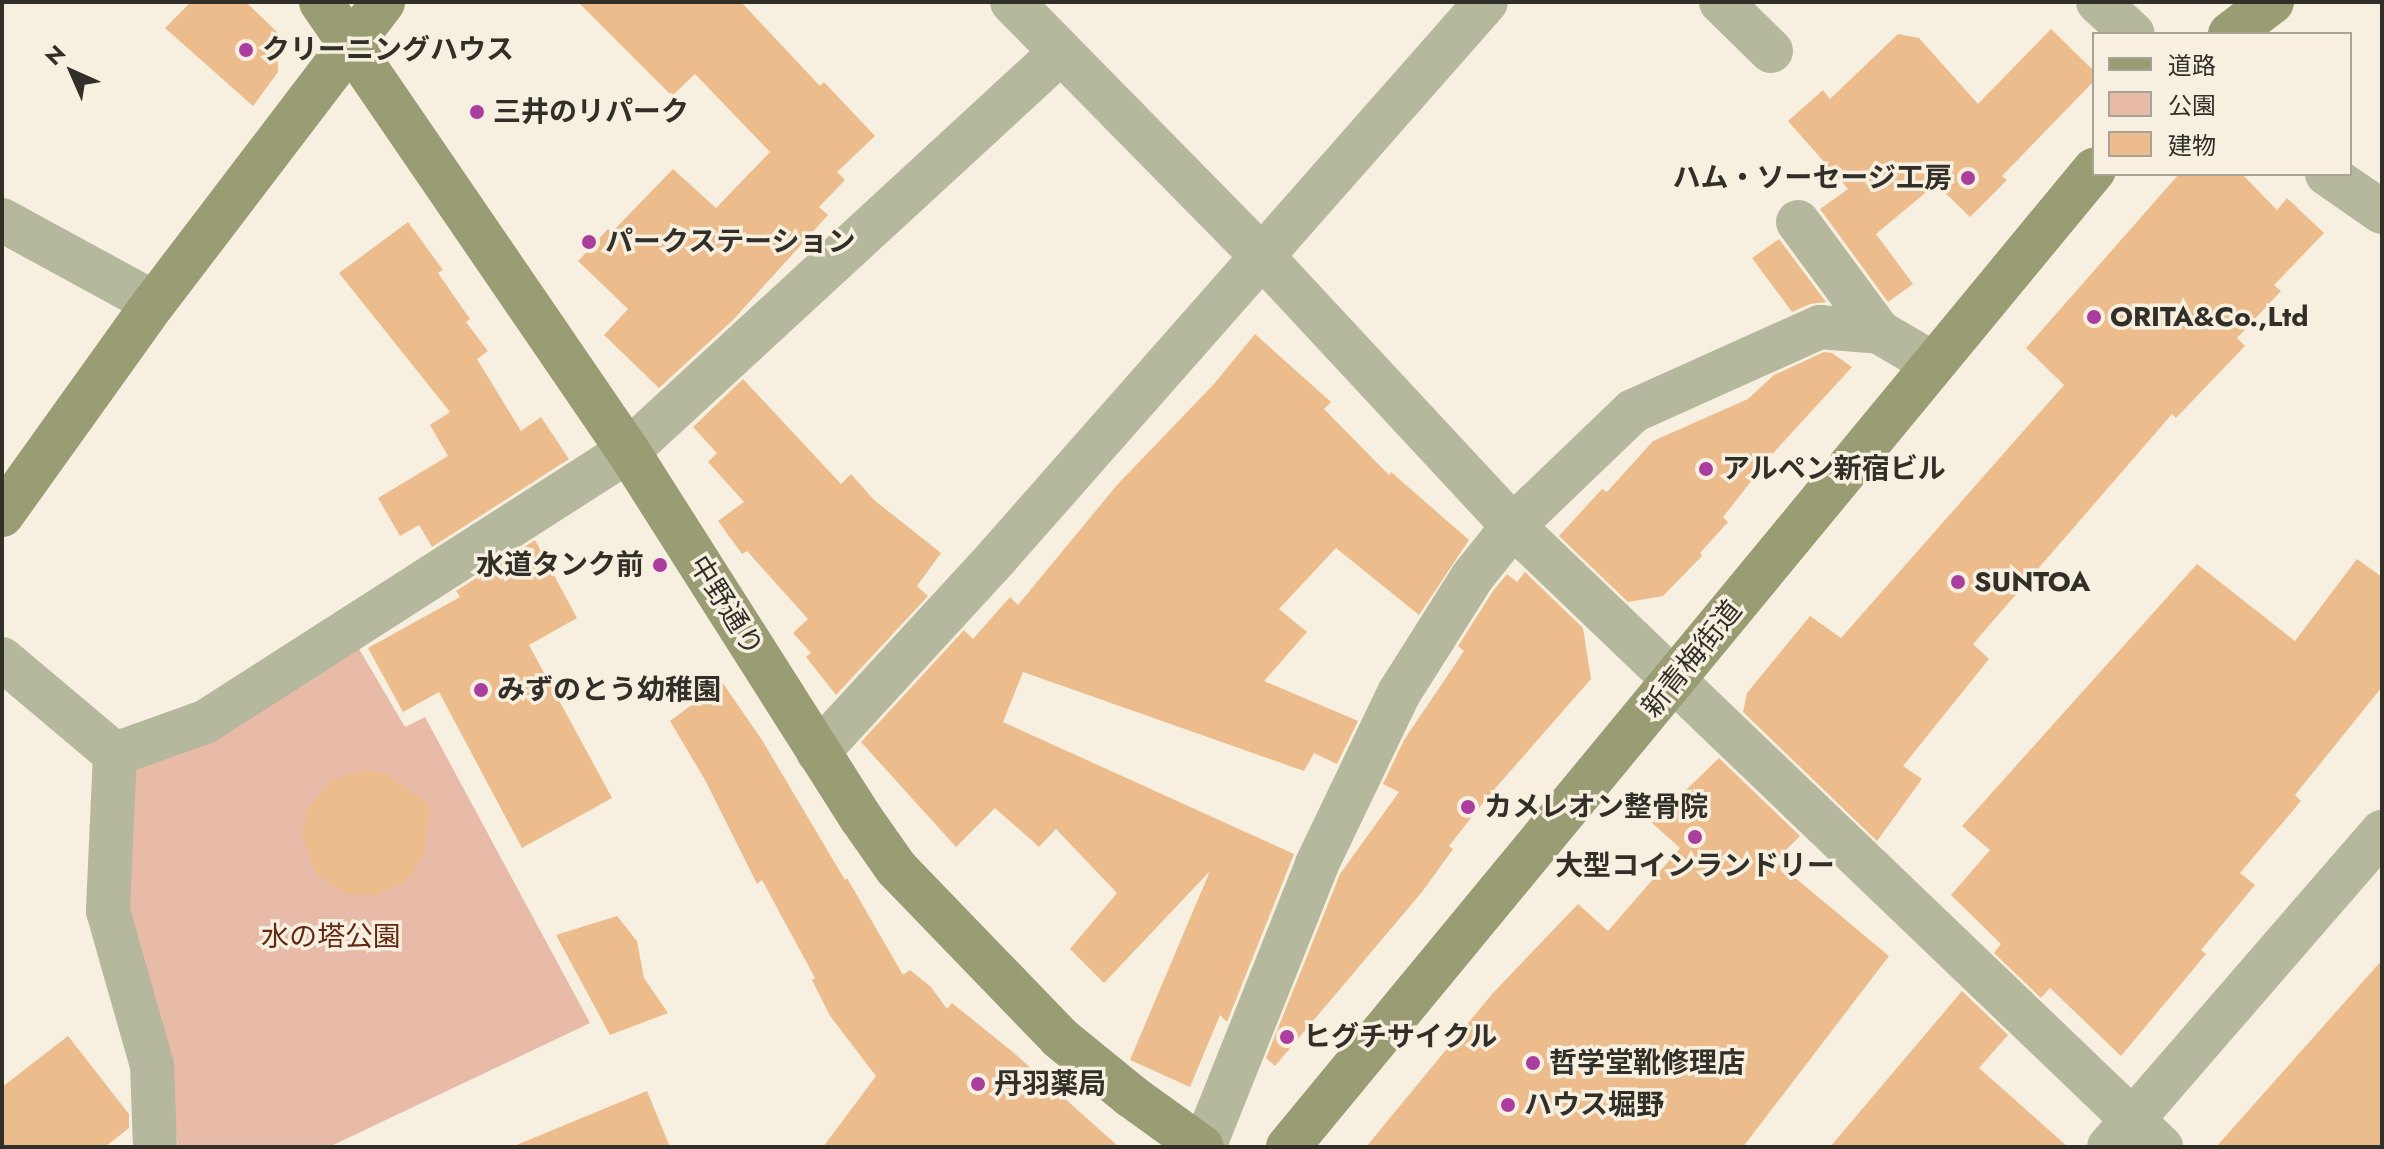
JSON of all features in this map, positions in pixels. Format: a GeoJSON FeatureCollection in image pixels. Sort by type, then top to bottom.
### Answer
{"type":"FeatureCollection","features":[{"type":"Feature","properties":{"kind":"main road","name":"中野通り"},"geometry":{"type":"LineString","coordinates":[[321,2],[628,451],[818,752],[896,868],[1060,1038],[1131,1096],[1203,1147]]}},
{"type":"Feature","properties":{"kind":"main road"},"geometry":{"type":"LineString","coordinates":[[2,515],[154,303],[383,2]]}},
{"type":"Feature","properties":{"kind":"main road"},"geometry":{"type":"LineString","coordinates":[[2233,32],[2272,2]]}},
{"type":"Feature","properties":{"kind":"main road","name":"新青梅街道"},"geometry":{"type":"LineString","coordinates":[[1288,1147],[2092,172]]}},
{"type":"Feature","properties":{"kind":"street"},"geometry":{"type":"LineString","coordinates":[[1012,2],[1261,255],[1513,526],[1674,681],[2134,1138],[2382,832]]}},
{"type":"Feature","properties":{"kind":"street"},"geometry":{"type":"LineString","coordinates":[[818,752],[998,556],[1486,2]]}},
{"type":"Feature","properties":{"kind":"street"},"geometry":{"type":"LineString","coordinates":[[1721,2],[1771,51]]}},
{"type":"Feature","properties":{"kind":"street"},"geometry":{"type":"LineString","coordinates":[[2098,2],[2131,32]]}},
{"type":"Feature","properties":{"kind":"street"},"geometry":{"type":"LineString","coordinates":[[115,754],[205,722],[628,451],[1060,53]]}},
{"type":"Feature","properties":{"kind":"street"},"geometry":{"type":"LineString","coordinates":[[2330,176],[2382,212]]}},
{"type":"Feature","properties":{"kind":"street"},"geometry":{"type":"LineString","coordinates":[[2,220],[154,303]]}},
{"type":"Feature","properties":{"kind":"street"},"geometry":{"type":"LineString","coordinates":[[1798,222],[1879,332],[1932,363]]}},
{"type":"Feature","properties":{"kind":"street"},"geometry":{"type":"LineString","coordinates":[[1203,1147],[1317,864],[1399,693],[1473,576],[1513,526],[1633,411],[1820,327],[1879,332]]}},
{"type":"Feature","properties":{"kind":"street"},"geometry":{"type":"LineString","coordinates":[[2,659],[115,754]]}},
{"type":"Feature","properties":{"kind":"street"},"geometry":{"type":"LineString","coordinates":[[115,754],[108,911],[152,1065],[155,1147]]}},
{"type":"Feature","properties":{"kind":"green space","name":"水の塔公園"},"geometry":{"type":"Polygon","coordinates":[[[355,642],[405,727],[425,717],[590,1023],[329,1147],[178,1147],[162,1022],[122,895],[131,765],[355,642]]]}},
{"type":"Feature","properties":{"kind":"building"},"geometry":{"type":"Polygon","coordinates":[[[191,2],[246,2],[277,32],[278,72],[253,106],[165,28],[191,2]]]}},
{"type":"Feature","properties":{"kind":"building"},"geometry":{"type":"Polygon","coordinates":[[[578,2],[741,2],[820,86],[824,82],[875,136],[837,172],[845,180],[819,207],[828,215],[733,320],[659,388],[604,335],[628,309],[578,261],[608,229],[612,232],[673,169],[716,208],[770,152],[695,74],[672,96],[578,2]]]}},
{"type":"Feature","properties":{"kind":"building"},"geometry":{"type":"Polygon","coordinates":[[[2051,29],[2092,69],[2092,83],[2002,176],[2007,180],[1970,217],[1936,184],[1876,234],[1913,284],[1888,302],[1820,209],[1848,189],[1788,121],[1823,90],[1830,99],[1898,34],[1919,38],[1978,104],[2051,29]]]}},
{"type":"Feature","properties":{"kind":"building"},"geometry":{"type":"Polygon","coordinates":[[[2177,176],[2244,176],[2277,210],[2287,198],[2324,233],[2274,285],[2281,291],[2237,338],[2245,346],[2176,418],[2172,414],[1973,644],[1989,659],[1903,766],[1922,779],[1877,841],[1743,712],[1747,693],[1810,616],[1841,638],[2064,385],[2026,348],[2177,176]]]}},
{"type":"Feature","properties":{"kind":"building"},"geometry":{"type":"Polygon","coordinates":[[[408,222],[443,270],[438,273],[470,319],[466,322],[488,351],[477,359],[521,431],[541,417],[569,459],[432,547],[419,525],[400,536],[378,498],[448,456],[430,425],[450,412],[339,273],[408,222]]]}},
{"type":"Feature","properties":{"kind":"building"},"geometry":{"type":"Polygon","coordinates":[[[1779,239],[1826,302],[1810,304],[1792,312],[1752,258],[1779,239]]]}},
{"type":"Feature","properties":{"kind":"building"},"geometry":{"type":"Polygon","coordinates":[[[1255,334],[1331,402],[1324,409],[1389,475],[1391,472],[1469,540],[1419,615],[1336,548],[1279,609],[1307,632],[1264,681],[1358,721],[1337,764],[1314,753],[1304,771],[1023,672],[1003,722],[1294,854],[1227,1022],[1220,1015],[1190,1087],[1130,1060],[1210,871],[1104,983],[1070,949],[1117,893],[1056,829],[1039,847],[995,808],[956,847],[861,742],[964,630],[973,639],[1010,597],[1018,605],[1117,485],[1214,384],[1255,334]]]}},
{"type":"Feature","properties":{"kind":"building"},"geometry":{"type":"Polygon","coordinates":[[[1824,352],[1832,353],[1852,367],[1776,450],[1723,517],[1728,522],[1700,553],[1702,556],[1663,596],[1628,602],[1559,536],[1602,489],[1607,492],[1653,441],[1748,399],[1774,375],[1824,352]]]}},
{"type":"Feature","properties":{"kind":"building"},"geometry":{"type":"Polygon","coordinates":[[[743,379],[841,484],[851,474],[874,500],[941,553],[917,586],[928,596],[836,695],[806,657],[811,653],[793,633],[808,619],[747,551],[742,554],[718,521],[744,502],[708,462],[717,453],[693,427],[743,379]]]}},
{"type":"Feature","properties":{"kind":"building"},"geometry":{"type":"Polygon","coordinates":[[[535,540],[577,618],[529,645],[612,798],[522,848],[439,692],[403,712],[368,648],[460,597],[456,591],[535,540]]]}},
{"type":"Feature","properties":{"kind":"building"},"geometry":{"type":"Polygon","coordinates":[[[2357,559],[2382,577],[2382,687],[2295,795],[2301,801],[2240,873],[2255,885],[2201,950],[2206,954],[2121,1056],[2050,988],[2041,998],[1994,953],[2001,944],[1951,895],[1990,850],[1962,826],[2197,564],[2295,641],[2357,559]]]}},
{"type":"Feature","properties":{"kind":"building"},"geometry":{"type":"Polygon","coordinates":[[[1525,572],[1583,628],[1591,679],[1486,799],[1449,846],[1453,849],[1422,892],[1275,1066],[1266,1058],[1340,874],[1399,792],[1383,784],[1404,740],[1464,651],[1458,646],[1493,591],[1507,574],[1517,582],[1525,572]]]}},
{"type":"Feature","properties":{"kind":"building"},"geometry":{"type":"Polygon","coordinates":[[[722,682],[762,740],[903,975],[910,970],[931,987],[947,1009],[952,1003],[1014,1053],[1119,1147],[823,1147],[876,1076],[830,1016],[812,980],[815,978],[762,880],[757,884],[705,780],[670,721],[722,682]]]}},
{"type":"Feature","properties":{"kind":"building"},"geometry":{"type":"Polygon","coordinates":[[[1719,758],[1800,836],[1775,861],[1889,956],[1743,1147],[1366,1147],[1492,994],[1578,904],[1608,931],[1680,848],[1652,823],[1719,758]]]}},
{"type":"Feature","properties":{"kind":"building"},"geometry":{"type":"Polygon","coordinates":[[[362,770],[385,773],[430,805],[424,856],[406,881],[378,895],[346,894],[316,874],[302,836],[307,810],[332,780],[362,770]]]}},
{"type":"Feature","properties":{"kind":"building"},"geometry":{"type":"Polygon","coordinates":[[[617,916],[637,941],[644,978],[668,1013],[610,1035],[556,935],[617,916]]]}},
{"type":"Feature","properties":{"kind":"building"},"geometry":{"type":"Polygon","coordinates":[[[2382,960],[2382,1147],[2216,1147],[2382,960]]]}},
{"type":"Feature","properties":{"kind":"building"},"geometry":{"type":"Polygon","coordinates":[[[1962,991],[2008,1035],[1979,1068],[2068,1147],[1830,1147],[1962,991]]]}},
{"type":"Feature","properties":{"kind":"building"},"geometry":{"type":"Polygon","coordinates":[[[68,1036],[129,1114],[129,1128],[105,1147],[2,1147],[2,1087],[68,1036]]]}},
{"type":"Feature","properties":{"kind":"building"},"geometry":{"type":"Polygon","coordinates":[[[647,1091],[670,1147],[514,1147],[514,1146],[647,1091]]]}},
{"type":"Feature","properties":{"kind":"place","name":"クリーニングハウス"},"geometry":{"type":"Point","coordinates":[246,50]}},
{"type":"Feature","properties":{"kind":"place","name":"三井のリパーク"},"geometry":{"type":"Point","coordinates":[477,112]}},
{"type":"Feature","properties":{"kind":"place","name":"ハム・ソーセージ工房"},"geometry":{"type":"Point","coordinates":[1968,178]}},
{"type":"Feature","properties":{"kind":"place","name":"パークステーション"},"geometry":{"type":"Point","coordinates":[589,242]}},
{"type":"Feature","properties":{"kind":"place","name":"ORITA&Co.,Ltd"},"geometry":{"type":"Point","coordinates":[2094,317]}},
{"type":"Feature","properties":{"kind":"place","name":"アルペン新宿ビル"},"geometry":{"type":"Point","coordinates":[1706,469]}},
{"type":"Feature","properties":{"kind":"place","name":"水道タンク前"},"geometry":{"type":"Point","coordinates":[660,565]}},
{"type":"Feature","properties":{"kind":"place","name":"SUNTOA"},"geometry":{"type":"Point","coordinates":[1958,582]}},
{"type":"Feature","properties":{"kind":"place","name":"みずのとう幼稚園"},"geometry":{"type":"Point","coordinates":[481,690]}},
{"type":"Feature","properties":{"kind":"place","name":"カメレオン整骨院"},"geometry":{"type":"Point","coordinates":[1468,807]}},
{"type":"Feature","properties":{"kind":"place","name":"大型コインランドリー"},"geometry":{"type":"Point","coordinates":[1695,837]}},
{"type":"Feature","properties":{"kind":"place","name":"ヒグチサイクル"},"geometry":{"type":"Point","coordinates":[1287,1037]}},
{"type":"Feature","properties":{"kind":"place","name":"哲学堂靴修理店"},"geometry":{"type":"Point","coordinates":[1533,1063]}},
{"type":"Feature","properties":{"kind":"place","name":"丹羽薬局"},"geometry":{"type":"Point","coordinates":[978,1084]}},
{"type":"Feature","properties":{"kind":"place","name":"ハウス堀野"},"geometry":{"type":"Point","coordinates":[1508,1105]}}]}
